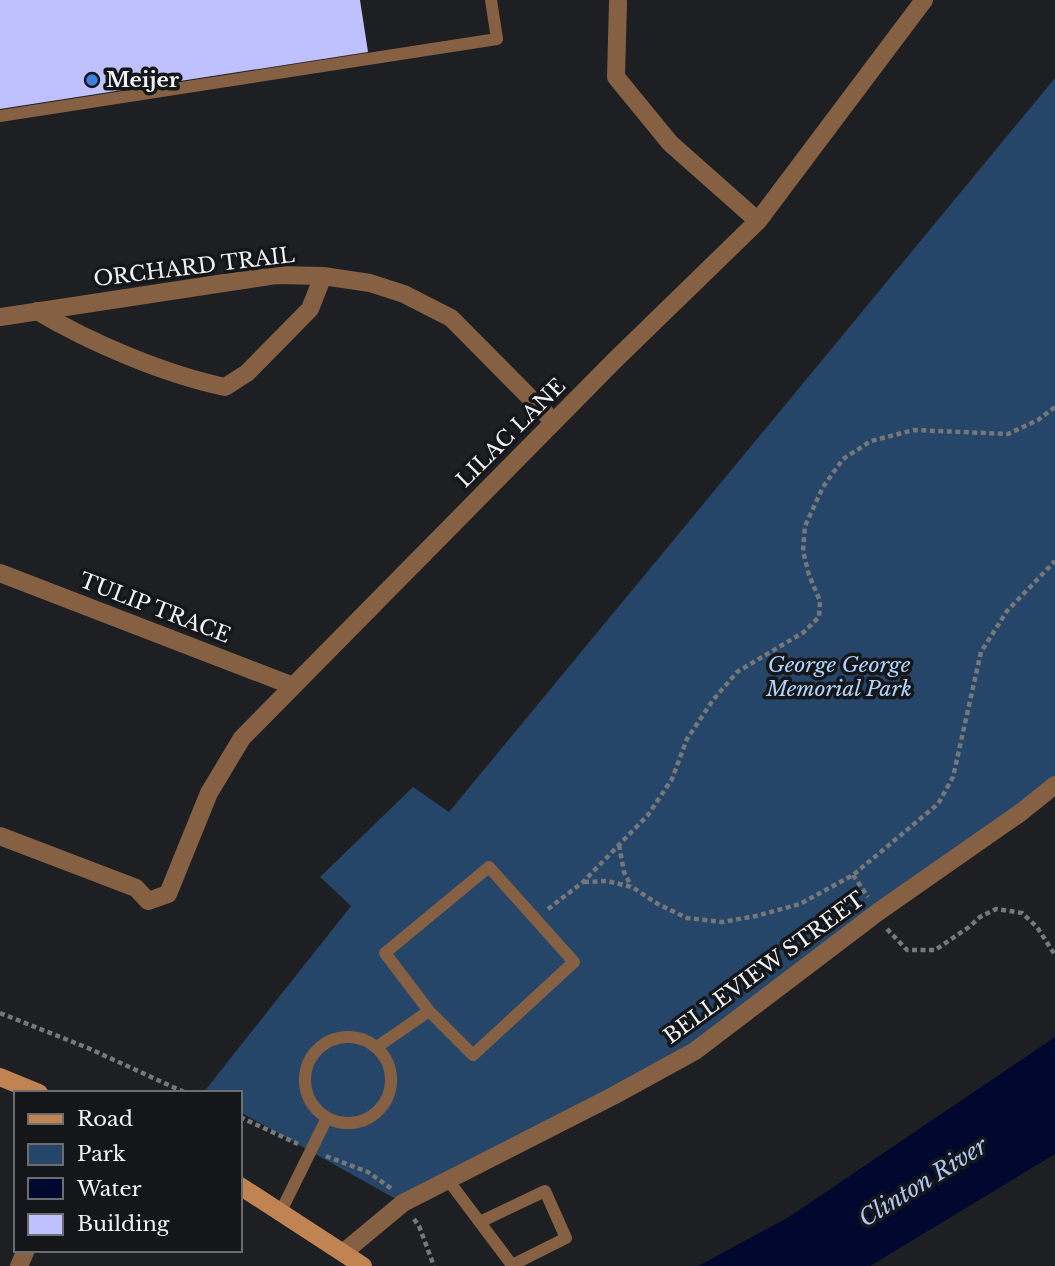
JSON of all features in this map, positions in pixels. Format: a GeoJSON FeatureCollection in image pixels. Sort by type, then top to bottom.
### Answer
{"type":"FeatureCollection","features":[{"type":"Feature","properties":{"kind":"street","name":"LILAC LANE"},"geometry":{"type":"LineString","coordinates":[[0,836],[136,888],[148,901],[168,894],[209,793],[242,738],[554,422],[758,221],[923,0]]}},
{"type":"Feature","properties":{"kind":"street"},"geometry":{"type":"LineString","coordinates":[[618,2],[616,77],[670,143],[758,221]]}},
{"type":"Feature","properties":{"kind":"street","name":"ORCHARD TRAIL"},"geometry":{"type":"LineString","coordinates":[[0,317],[276,275],[323,276],[370,283],[404,294],[451,318],[554,422]]}},
{"type":"Feature","properties":{"kind":"street"},"geometry":{"type":"LineString","coordinates":[[37,311],[79,335],[200,382],[225,387],[247,373],[310,309],[323,276]]}},
{"type":"Feature","properties":{"kind":"street","name":"TULIP TRACE"},"geometry":{"type":"LineString","coordinates":[[0,573],[293,686]]}},
{"type":"Feature","properties":{"kind":"street","name":"BELLEVIEW STREET"},"geometry":{"type":"LineString","coordinates":[[344,1251],[403,1203],[695,1051],[878,912],[1020,813],[1055,785]]}},
{"type":"Feature","properties":{"kind":"street"},"geometry":{"type":"LineString","coordinates":[[0,1077],[34,1091]]}},
{"type":"Feature","properties":{"kind":"street"},"geometry":{"type":"LineString","coordinates":[[242,1187],[344,1251],[363,1266]]}},
{"type":"Feature","properties":{"kind":"lane"},"geometry":{"type":"LineString","coordinates":[[0,116],[497,39],[491,0]]}},
{"type":"Feature","properties":{"kind":"lane"},"geometry":{"type":"LineString","coordinates":[[489,867],[535,919],[575,962],[473,1055],[429,1011],[385,953],[489,867]]}},
{"type":"Feature","properties":{"kind":"lane"},"geometry":{"type":"LineString","coordinates":[[377,1047],[429,1011]]}},
{"type":"Feature","properties":{"kind":"lane"},"geometry":{"type":"LineString","coordinates":[[336,1038],[364,1040],[377,1047],[386,1058],[391,1071],[391,1086],[379,1111],[354,1124],[327,1118],[316,1109],[308,1097],[305,1083],[306,1068],[313,1055],[336,1038]]}},
{"type":"Feature","properties":{"kind":"lane"},"geometry":{"type":"LineString","coordinates":[[281,1211],[327,1118]]}},
{"type":"Feature","properties":{"kind":"lane"},"geometry":{"type":"LineString","coordinates":[[448,1180],[512,1265],[566,1238],[545,1191],[480,1222]]}},
{"type":"Feature","properties":{"kind":"path"},"geometry":{"type":"LineString","coordinates":[[535,919],[583,882],[648,815],[672,779],[687,739],[713,700],[737,672],[804,632],[819,617],[820,601],[803,551],[805,526],[823,487],[843,459],[871,441],[914,430],[1008,433],[1038,420],[1055,407]]}},
{"type":"Feature","properties":{"kind":"path"},"geometry":{"type":"LineString","coordinates":[[583,882],[607,881],[632,887],[687,918],[722,922],[800,904],[853,875],[890,847],[938,804],[953,777],[981,652],[1007,611],[1055,561]]}},
{"type":"Feature","properties":{"kind":"path"},"geometry":{"type":"LineString","coordinates":[[620,845],[624,872],[632,887]]}},
{"type":"Feature","properties":{"kind":"path"},"geometry":{"type":"LineString","coordinates":[[878,912],[885,926],[907,950],[935,950],[980,917],[996,909],[1021,913],[1037,927],[1055,955]]}},
{"type":"Feature","properties":{"kind":"path"},"geometry":{"type":"LineString","coordinates":[[0,1013],[88,1048],[182,1091]]}},
{"type":"Feature","properties":{"kind":"path"},"geometry":{"type":"LineString","coordinates":[[242,1118],[311,1150],[368,1172],[391,1187],[419,1226],[434,1266]]}},
{"type":"Feature","properties":{"kind":"green space","name":"George George Memorial Park"},"geometry":{"type":"Polygon","coordinates":[[[1055,78],[1055,785],[695,1051],[403,1203],[242,1113],[242,1091],[205,1091],[351,906],[320,877],[413,787],[449,812],[1055,78]]]}},
{"type":"Feature","properties":{"kind":"water","name":"Clinton River"},"geometry":{"type":"Polygon","coordinates":[[[1055,1037],[1055,1154],[870,1266],[698,1266],[789,1217],[1055,1037]]]}},
{"type":"Feature","properties":{"kind":"building","name":"Meijer"},"geometry":{"type":"Polygon","coordinates":[[[0,0],[360,0],[368,52],[0,109],[0,0]]]}},
{"type":"Feature","properties":{"kind":"place","name":"Meijer"},"geometry":{"type":"Point","coordinates":[92,80]}}]}
